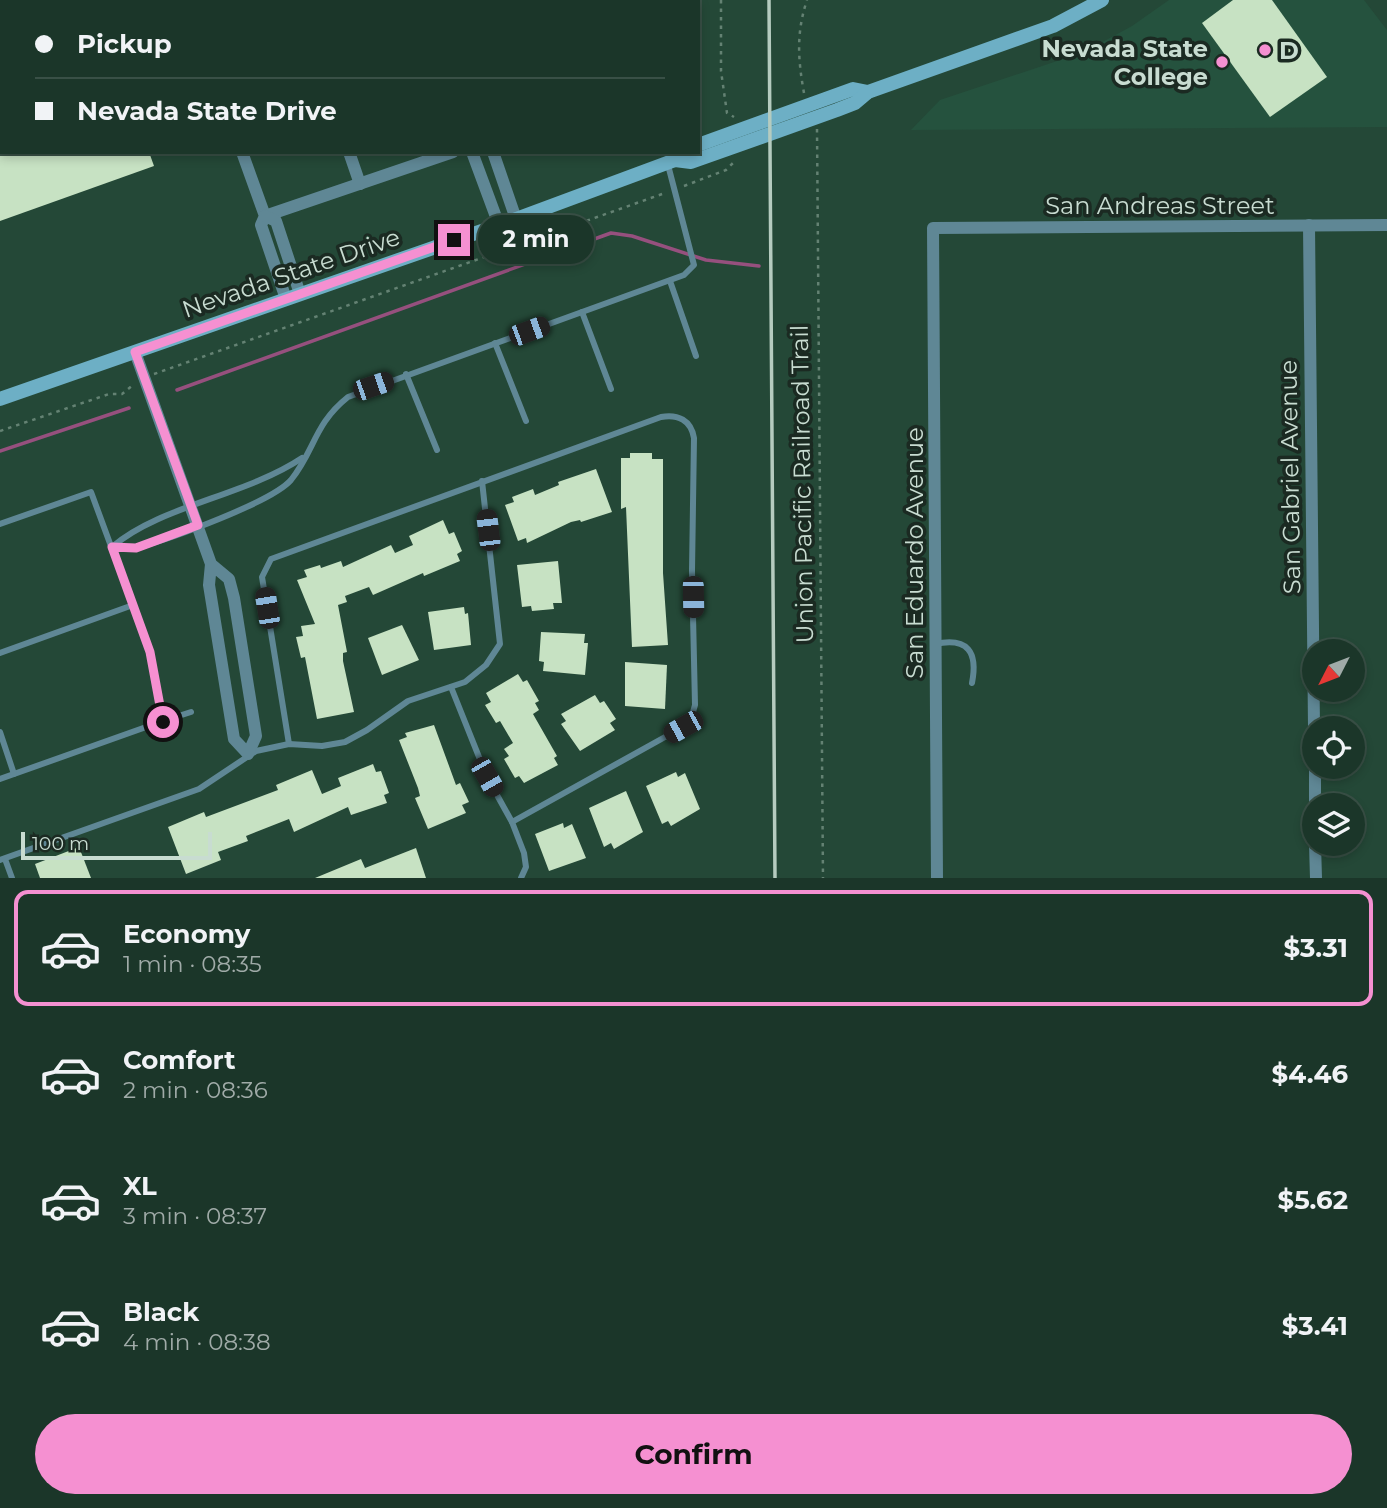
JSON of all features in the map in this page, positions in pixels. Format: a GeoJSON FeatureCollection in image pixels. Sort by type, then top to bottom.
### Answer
{"type":"FeatureCollection","features":[{"type":"Feature","properties":{"kind":"street","name":"Nevada State Drive"},"geometry":{"type":"LineString","coordinates":[[0,399],[516,219],[676,158],[691,162],[811,112],[853,89],[868,92],[1053,26],[1102,0]]}},
{"type":"Feature","properties":{"kind":"street","name":"Nevada State Drive"},"geometry":{"type":"LineString","coordinates":[[700,144],[811,112]]}},
{"type":"Feature","properties":{"kind":"street"},"geometry":{"type":"LineString","coordinates":[[243,154],[265,216],[261,225],[293,297]]}},
{"type":"Feature","properties":{"kind":"street"},"geometry":{"type":"LineString","coordinates":[[350,154],[360,184]]}},
{"type":"Feature","properties":{"kind":"street"},"geometry":{"type":"LineString","coordinates":[[265,216],[447,154]]}},
{"type":"Feature","properties":{"kind":"street"},"geometry":{"type":"LineString","coordinates":[[473,154],[499,225]]}},
{"type":"Feature","properties":{"kind":"street"},"geometry":{"type":"LineString","coordinates":[[494,157],[516,219]]}},
{"type":"Feature","properties":{"kind":"street","name":"San Gabriel Avenue"},"geometry":{"type":"LineString","coordinates":[[1309,225],[1314,716]]}},
{"type":"Feature","properties":{"kind":"street","name":"San Andreas Street"},"geometry":{"type":"LineString","coordinates":[[933,228],[1387,225]]}},
{"type":"Feature","properties":{"kind":"street","name":"San Eduardo Avenue"},"geometry":{"type":"LineString","coordinates":[[933,228],[937,878]]}},
{"type":"Feature","properties":{"kind":"street"},"geometry":{"type":"LineString","coordinates":[[135,352],[211,564],[209,585],[234,739],[248,754],[256,736],[234,598],[229,579],[211,564]]}},
{"type":"Feature","properties":{"kind":"street"},"geometry":{"type":"LineString","coordinates":[[1315,856],[1315,878]]}},
{"type":"Feature","properties":{"kind":"lane"},"geometry":{"type":"LineString","coordinates":[[478,168],[494,157]]}},
{"type":"Feature","properties":{"kind":"lane"},"geometry":{"type":"LineString","coordinates":[[112,547],[136,548],[260,502],[281,489],[292,479],[329,412],[348,397],[684,275],[694,265],[675,190],[676,158]]}},
{"type":"Feature","properties":{"kind":"lane"},"geometry":{"type":"LineString","coordinates":[[670,281],[696,356]]}},
{"type":"Feature","properties":{"kind":"lane"},"geometry":{"type":"LineString","coordinates":[[582,312],[611,389]]}},
{"type":"Feature","properties":{"kind":"lane"},"geometry":{"type":"LineString","coordinates":[[495,343],[527,421]]}},
{"type":"Feature","properties":{"kind":"lane"},"geometry":{"type":"LineString","coordinates":[[406,374],[437,450]]}},
{"type":"Feature","properties":{"kind":"lane"},"geometry":{"type":"LineString","coordinates":[[289,744],[262,577],[265,565],[279,555],[482,481],[661,417],[678,417],[694,433],[695,705],[691,719],[683,727],[512,822]]}},
{"type":"Feature","properties":{"kind":"lane"},"geometry":{"type":"LineString","coordinates":[[112,547],[131,531],[262,481],[304,457]]}},
{"type":"Feature","properties":{"kind":"lane"},"geometry":{"type":"LineString","coordinates":[[12,878],[3,859],[199,789],[248,754],[289,744],[322,746],[345,741],[367,730],[408,701],[466,682],[486,665],[500,644],[482,481]]}},
{"type":"Feature","properties":{"kind":"lane"},"geometry":{"type":"LineString","coordinates":[[0,524],[91,492],[150,652],[163,722]]}},
{"type":"Feature","properties":{"kind":"lane"},"geometry":{"type":"LineString","coordinates":[[141,527],[147,544]]}},
{"type":"Feature","properties":{"kind":"lane"},"geometry":{"type":"LineString","coordinates":[[0,653],[133,605]]}},
{"type":"Feature","properties":{"kind":"lane"},"geometry":{"type":"LineString","coordinates":[[935,643],[961,643],[970,651],[975,666],[972,682]]}},
{"type":"Feature","properties":{"kind":"lane"},"geometry":{"type":"LineString","coordinates":[[451,687],[487,777],[512,822],[526,861],[521,878]]}},
{"type":"Feature","properties":{"kind":"lane"},"geometry":{"type":"LineString","coordinates":[[0,779],[191,712]]}},
{"type":"Feature","properties":{"kind":"lane"},"geometry":{"type":"LineString","coordinates":[[0,732],[15,774]]}},
{"type":"Feature","properties":{"kind":"path"},"geometry":{"type":"LineString","coordinates":[[721,0],[720,71],[727,113],[731,117],[745,114]]}},
{"type":"Feature","properties":{"kind":"path","name":"Union Pacific Railroad Trail"},"geometry":{"type":"LineString","coordinates":[[807,0],[798,31],[796,52],[818,131],[816,246],[822,526],[823,878]]}},
{"type":"Feature","properties":{"kind":"path"},"geometry":{"type":"LineString","coordinates":[[165,367],[177,367],[228,350],[726,170]]}},
{"type":"Feature","properties":{"kind":"path"},"geometry":{"type":"LineString","coordinates":[[0,431],[109,394],[122,394],[124,390]]}},
{"type":"Feature","properties":{"kind":"shaded area","name":"Nevada State College"},"geometry":{"type":"Polygon","coordinates":[[[1169,0],[1364,0],[1387,30],[1387,127],[911,130],[940,100],[1084,52],[1132,26],[1169,0]]]}},
{"type":"Feature","properties":{"kind":"building","name":"D"},"geometry":{"type":"Polygon","coordinates":[[[1233,0],[1272,0],[1327,77],[1270,117],[1202,23],[1233,0]]]}},
{"type":"Feature","properties":{"kind":"building"},"geometry":{"type":"Polygon","coordinates":[[[0,154],[150,154],[154,166],[0,221],[0,154]]]}},
{"type":"Feature","properties":{"kind":"building"},"geometry":{"type":"Polygon","coordinates":[[[630,453],[652,453],[652,459],[663,459],[663,573],[668,645],[632,647],[626,507],[621,509],[621,458],[630,458],[630,453]]]}},
{"type":"Feature","properties":{"kind":"building"},"geometry":{"type":"Polygon","coordinates":[[[596,469],[612,512],[581,522],[571,522],[527,543],[526,538],[518,541],[505,505],[514,502],[512,497],[533,489],[535,495],[559,485],[558,482],[596,469]]]}},
{"type":"Feature","properties":{"kind":"building"},"geometry":{"type":"Polygon","coordinates":[[[443,520],[449,534],[454,532],[462,551],[457,554],[460,561],[424,576],[423,573],[373,595],[369,587],[345,596],[347,602],[338,605],[347,652],[343,653],[343,661],[354,712],[317,719],[305,657],[301,658],[296,637],[303,636],[301,626],[315,624],[297,580],[307,577],[304,570],[341,561],[343,567],[391,545],[395,553],[413,545],[409,536],[443,520]]]}},
{"type":"Feature","properties":{"kind":"building"},"geometry":{"type":"Polygon","coordinates":[[[558,561],[562,603],[553,603],[554,609],[532,611],[531,606],[522,607],[517,565],[558,561]]]}},
{"type":"Feature","properties":{"kind":"building"},"geometry":{"type":"Polygon","coordinates":[[[464,607],[465,614],[468,613],[471,645],[434,650],[428,612],[464,607]]]}},
{"type":"Feature","properties":{"kind":"building"},"geometry":{"type":"Polygon","coordinates":[[[402,625],[419,660],[382,675],[368,638],[402,625]]]}},
{"type":"Feature","properties":{"kind":"building"},"geometry":{"type":"Polygon","coordinates":[[[541,632],[585,634],[584,643],[588,643],[585,675],[543,671],[544,662],[539,661],[541,632]]]}},
{"type":"Feature","properties":{"kind":"building"},"geometry":{"type":"Polygon","coordinates":[[[625,662],[667,665],[665,709],[625,706],[625,662]]]}},
{"type":"Feature","properties":{"kind":"building"},"geometry":{"type":"Polygon","coordinates":[[[518,674],[523,682],[527,680],[539,701],[535,703],[539,710],[533,714],[557,756],[554,758],[558,765],[524,783],[519,776],[515,778],[504,759],[509,756],[504,749],[513,743],[500,721],[496,723],[485,705],[491,702],[486,693],[518,674]]]}},
{"type":"Feature","properties":{"kind":"building"},"geometry":{"type":"Polygon","coordinates":[[[595,695],[600,703],[604,701],[616,719],[610,723],[615,730],[580,751],[561,724],[566,721],[561,714],[595,695]]]}},
{"type":"Feature","properties":{"kind":"building"},"geometry":{"type":"Polygon","coordinates":[[[434,725],[456,785],[460,783],[469,802],[462,805],[466,813],[428,829],[415,798],[420,796],[418,788],[399,740],[407,737],[405,733],[434,725]]]}},
{"type":"Feature","properties":{"kind":"building"},"geometry":{"type":"Polygon","coordinates":[[[373,764],[376,772],[381,771],[389,793],[384,795],[387,803],[351,815],[348,807],[294,832],[289,819],[246,836],[248,841],[218,852],[221,860],[186,874],[168,827],[204,812],[206,817],[278,790],[276,785],[312,770],[322,794],[341,786],[338,778],[373,764]]]}},
{"type":"Feature","properties":{"kind":"building"},"geometry":{"type":"Polygon","coordinates":[[[676,772],[678,777],[685,773],[700,809],[671,826],[668,821],[662,824],[646,786],[676,772]]]}},
{"type":"Feature","properties":{"kind":"building"},"geometry":{"type":"Polygon","coordinates":[[[626,791],[643,832],[614,849],[611,843],[604,847],[589,808],[626,791]]]}},
{"type":"Feature","properties":{"kind":"building"},"geometry":{"type":"Polygon","coordinates":[[[563,823],[564,828],[572,824],[586,858],[549,871],[535,834],[563,823]]]}},
{"type":"Feature","properties":{"kind":"building"},"geometry":{"type":"Polygon","coordinates":[[[79,847],[91,878],[40,878],[35,864],[79,847]]]}},
{"type":"Feature","properties":{"kind":"building"},"geometry":{"type":"Polygon","coordinates":[[[416,848],[426,878],[315,878],[361,859],[365,868],[416,848]]]}},
{"type":"Feature","properties":{"kind":"waterway"},"geometry":{"type":"LineString","coordinates":[[177,390],[611,233],[632,236],[706,260],[759,266]]}},
{"type":"Feature","properties":{"kind":"waterway"},"geometry":{"type":"LineString","coordinates":[[0,451],[129,408]]}},
{"type":"Feature","properties":{"kind":"railway"},"geometry":{"type":"LineString","coordinates":[[769,0],[775,878]]}},
{"type":"Feature","properties":{"kind":"place","name":"D"},"geometry":{"type":"Point","coordinates":[1265,50]}},
{"type":"Feature","properties":{"kind":"place","name":"Nevada State College"},"geometry":{"type":"Point","coordinates":[1222,62]}},
{"type":"Feature","properties":{"kind":"route"},"geometry":{"type":"LineString","coordinates":[[163,722],[150,652],[112,547],[136,548],[198,525],[135,352],[454,240]]}}]}
